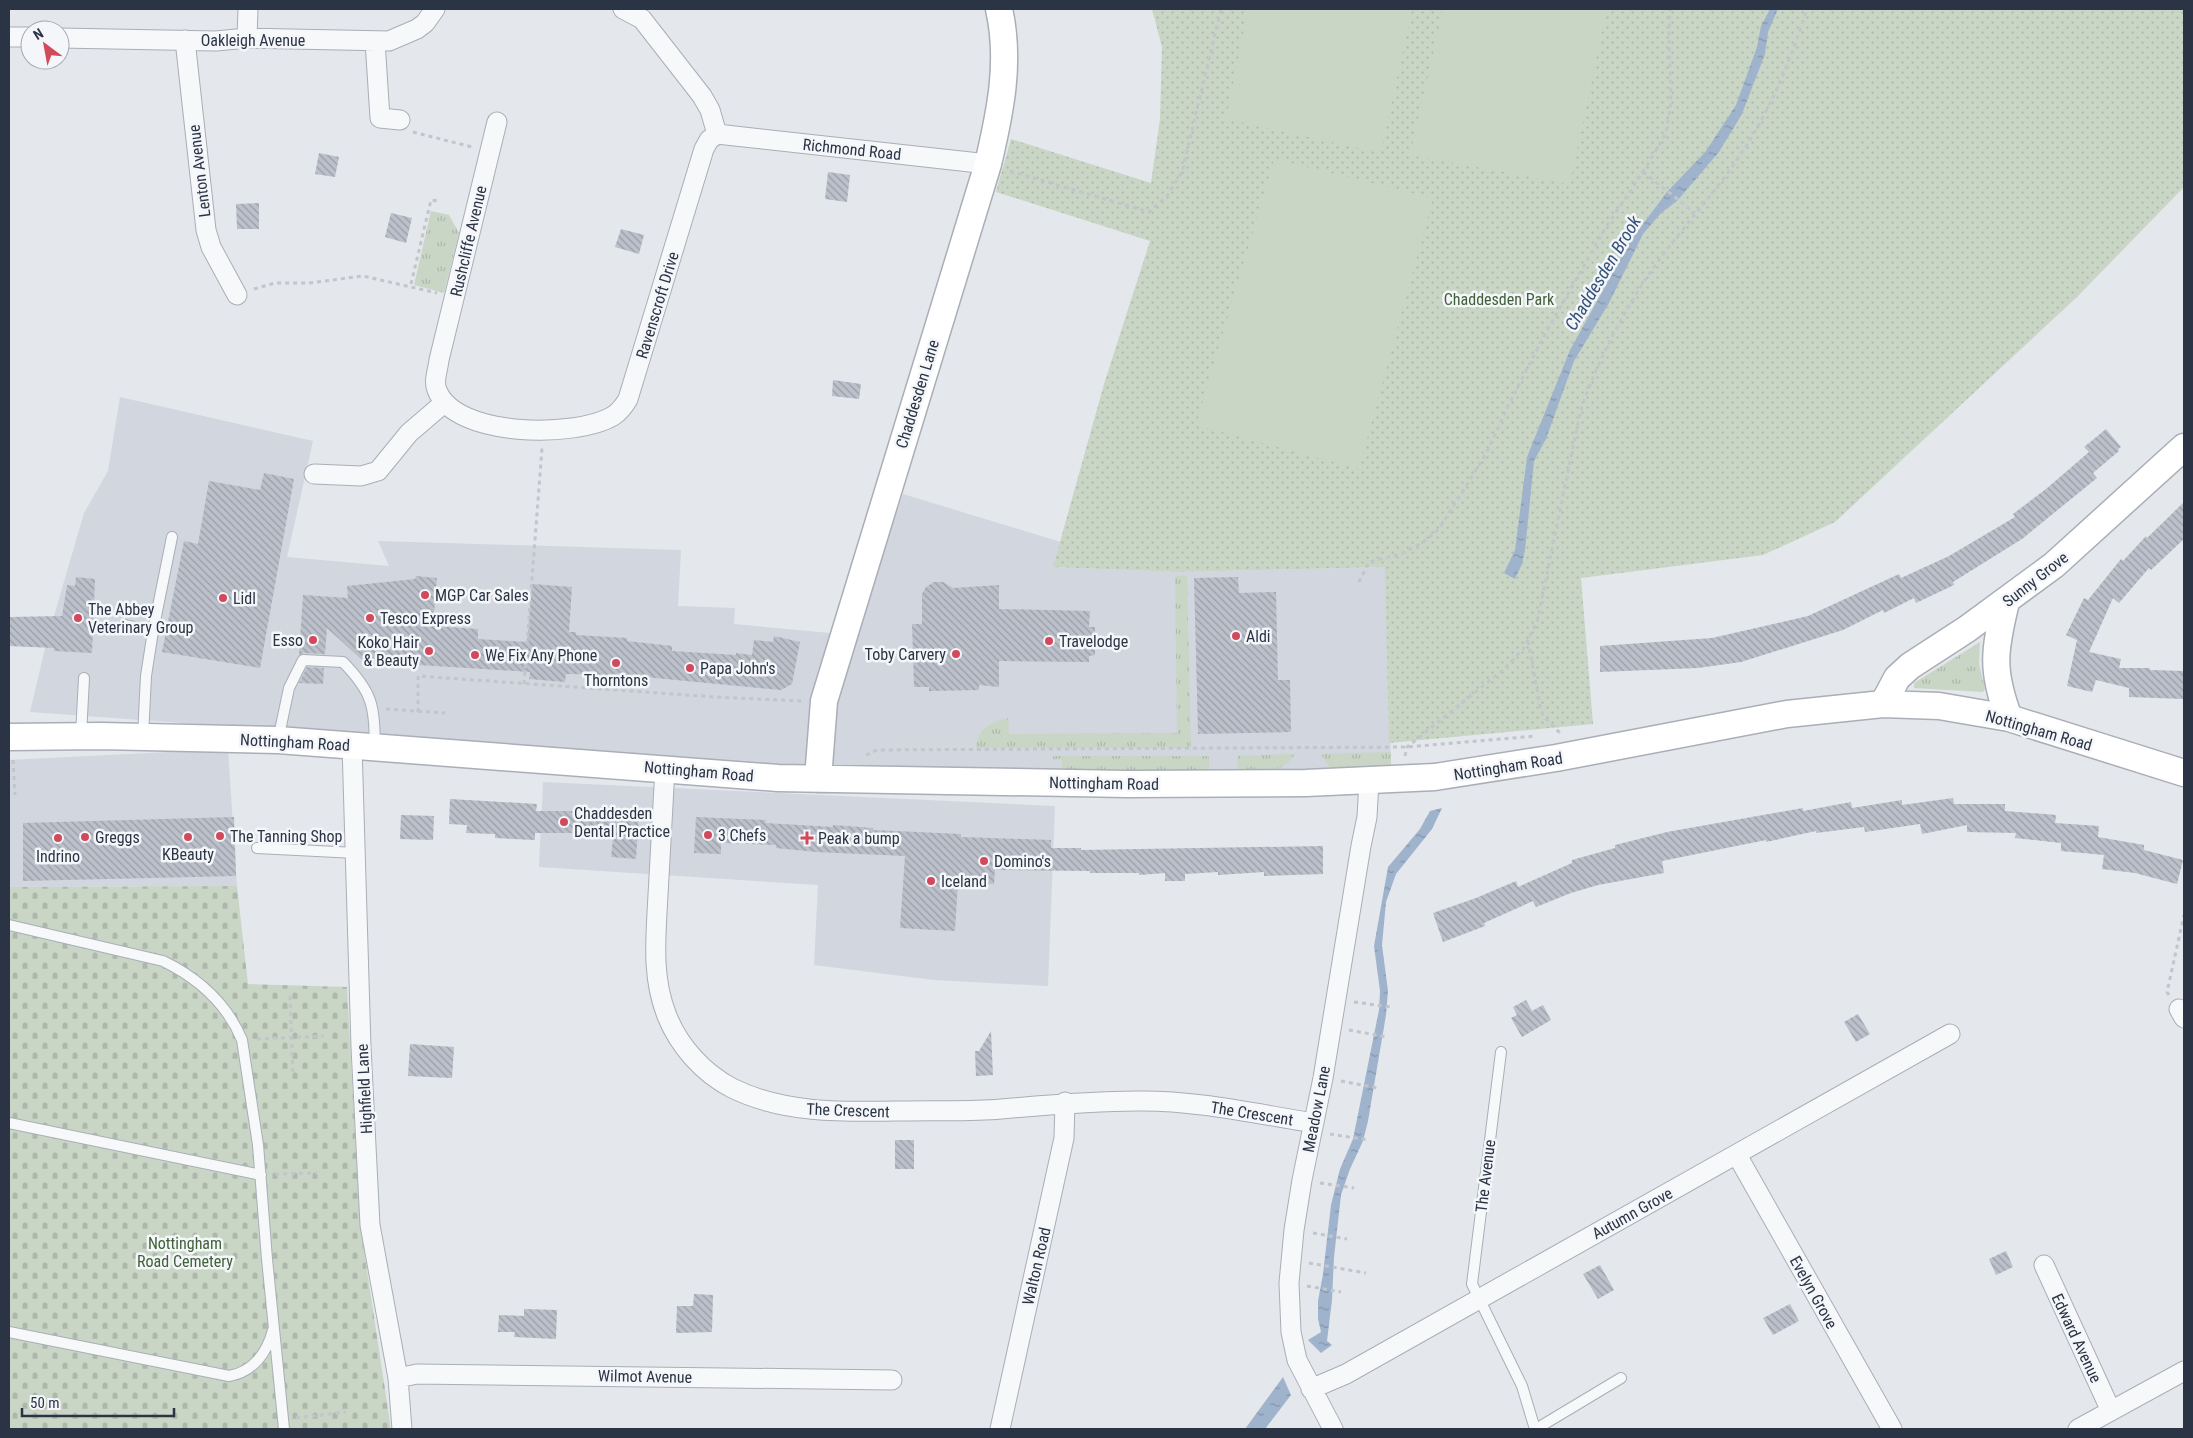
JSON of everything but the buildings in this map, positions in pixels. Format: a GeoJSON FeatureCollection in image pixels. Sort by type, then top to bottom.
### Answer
{"type":"FeatureCollection","features":[{"type":"Feature","properties":{"kind":"street"},"geometry":{"type":"LineString","coordinates":[[247,38],[248,9]]}},
{"type":"Feature","properties":{"kind":"street","name":"Oakleigh Avenue"},"geometry":{"type":"LineString","coordinates":[[70,38],[216,41],[247,38],[389,41],[406,35],[425,23],[435,9]]}},
{"type":"Feature","properties":{"kind":"street"},"geometry":{"type":"LineString","coordinates":[[623,9],[642,19],[702,96],[710,110],[717,134]]}},
{"type":"Feature","properties":{"kind":"street","name":"Chaddesden Lane"},"geometry":{"type":"LineString","coordinates":[[818,779],[824,701],[988,164],[1000,112],[1005,73],[1003,26],[1000,9]]}},
{"type":"Feature","properties":{"kind":"street","name":"Lenton Avenue"},"geometry":{"type":"LineString","coordinates":[[185,40],[206,230],[211,247],[237,295]]}},
{"type":"Feature","properties":{"kind":"street"},"geometry":{"type":"LineString","coordinates":[[375,41],[380,118],[400,120]]}},
{"type":"Feature","properties":{"kind":"street","name":"Rushcliffe Avenue"},"geometry":{"type":"LineString","coordinates":[[444,403],[435,383],[439,360],[497,122]]}},
{"type":"Feature","properties":{"kind":"street","name":"Richmond Road"},"geometry":{"type":"LineString","coordinates":[[717,134],[988,164]]}},
{"type":"Feature","properties":{"kind":"street","name":"Ravenscroft Drive"},"geometry":{"type":"LineString","coordinates":[[444,403],[458,414],[482,424],[516,429],[543,429],[593,424],[614,416],[625,404],[648,336],[704,149],[709,140],[717,134]]}},
{"type":"Feature","properties":{"kind":"street"},"geometry":{"type":"LineString","coordinates":[[314,474],[361,476],[378,470],[409,433],[444,403]]}},
{"type":"Feature","properties":{"kind":"street","name":"Sunny Grove"},"geometry":{"type":"LineString","coordinates":[[1882,704],[1897,678],[1910,666],[2006,602],[2054,565],[2184,447]]}},
{"type":"Feature","properties":{"kind":"street"},"geometry":{"type":"LineString","coordinates":[[2006,602],[1996,644],[1995,661],[1998,686],[2008,718]]}},
{"type":"Feature","properties":{"kind":"street","name":"Nottingham Road"},"geometry":{"type":"LineString","coordinates":[[11,737],[81,736],[278,740],[778,778],[1198,784],[1370,781],[1435,777],[1500,768],[1787,714],[1882,704],[1940,706],[2008,718],[2184,773]]}},
{"type":"Feature","properties":{"kind":"street","name":"Highfield Lane"},"geometry":{"type":"LineString","coordinates":[[364,746],[356,853],[361,1048],[370,1225],[398,1378],[402,1429]]}},
{"type":"Feature","properties":{"kind":"street","name":"The Crescent"},"geometry":{"type":"LineString","coordinates":[[665,768],[655,956],[657,980],[666,1013],[674,1029],[694,1058],[706,1071],[723,1083],[760,1099],[806,1109],[864,1112],[999,1109],[1065,1102],[1159,1101],[1216,1107],[1314,1123]]}},
{"type":"Feature","properties":{"kind":"street","name":"Meadow Lane"},"geometry":{"type":"LineString","coordinates":[[1333,1429],[1297,1360],[1290,1332],[1288,1310],[1294,1230],[1367,817],[1370,781]]}},
{"type":"Feature","properties":{"kind":"street","name":"Autumn Grove"},"geometry":{"type":"LineString","coordinates":[[1311,1389],[1346,1374],[1950,1034]]}},
{"type":"Feature","properties":{"kind":"street","name":"Walton Road"},"geometry":{"type":"LineString","coordinates":[[1000,1429],[1064,1138],[1065,1102]]}},
{"type":"Feature","properties":{"kind":"street","name":"Evelyn Grove"},"geometry":{"type":"LineString","coordinates":[[1736,1155],[1892,1429]]}},
{"type":"Feature","properties":{"kind":"street","name":"Edward Avenue"},"geometry":{"type":"LineString","coordinates":[[2044,1265],[2111,1411]]}},
{"type":"Feature","properties":{"kind":"street"},"geometry":{"type":"LineString","coordinates":[[2078,1429],[2184,1371]]}},
{"type":"Feature","properties":{"kind":"street","name":"Wilmot Avenue"},"geometry":{"type":"LineString","coordinates":[[398,1378],[416,1374],[892,1380]]}},
{"type":"Feature","properties":{"kind":"lane"},"geometry":{"type":"LineString","coordinates":[[142,737],[146,676],[172,537]]}},
{"type":"Feature","properties":{"kind":"lane"},"geometry":{"type":"LineString","coordinates":[[124,625],[153,631]]}},
{"type":"Feature","properties":{"kind":"lane"},"geometry":{"type":"LineString","coordinates":[[278,740],[289,688],[303,660],[343,662],[361,681],[374,708],[364,746]]}},
{"type":"Feature","properties":{"kind":"lane"},"geometry":{"type":"LineString","coordinates":[[81,736],[84,678]]}},
{"type":"Feature","properties":{"kind":"lane"},"geometry":{"type":"LineString","coordinates":[[257,848],[356,853]]}},
{"type":"Feature","properties":{"kind":"lane"},"geometry":{"type":"LineString","coordinates":[[9,926],[163,960],[199,983],[222,1005],[237,1027],[242,1040],[258,1145],[284,1424]]}},
{"type":"Feature","properties":{"kind":"lane","name":"The Avenue"},"geometry":{"type":"LineString","coordinates":[[1501,1052],[1472,1284],[1522,1386],[1536,1429]]}},
{"type":"Feature","properties":{"kind":"lane"},"geometry":{"type":"LineString","coordinates":[[9,1123],[261,1175]]}},
{"type":"Feature","properties":{"kind":"lane"},"geometry":{"type":"LineString","coordinates":[[9,1332],[229,1376],[245,1371],[256,1363],[265,1350],[274,1324]]}},
{"type":"Feature","properties":{"kind":"lane"},"geometry":{"type":"LineString","coordinates":[[1536,1429],[1622,1378]]}},
{"type":"Feature","properties":{"kind":"path"},"geometry":{"type":"LineString","coordinates":[[988,164],[1150,212],[1167,196],[1182,172],[1221,9]]}},
{"type":"Feature","properties":{"kind":"path"},"geometry":{"type":"LineString","coordinates":[[1359,582],[1369,562],[1401,554],[1422,543],[1439,529],[1486,454],[1508,404],[1540,343],[1606,227],[1643,172],[1666,133],[1671,103],[1670,9]]}},
{"type":"Feature","properties":{"kind":"path"},"geometry":{"type":"LineString","coordinates":[[1406,747],[1503,670],[1528,641],[1537,622],[1580,414],[1588,386],[1648,275],[1695,213],[1713,194],[1742,152],[1778,87],[1790,61],[1807,9]]}},
{"type":"Feature","properties":{"kind":"path"},"geometry":{"type":"LineString","coordinates":[[400,120],[407,130],[490,151]]}},
{"type":"Feature","properties":{"kind":"path"},"geometry":{"type":"LineString","coordinates":[[1643,172],[1695,213]]}},
{"type":"Feature","properties":{"kind":"path"},"geometry":{"type":"LineString","coordinates":[[411,284],[431,200],[438,201]]}},
{"type":"Feature","properties":{"kind":"path"},"geometry":{"type":"LineString","coordinates":[[237,295],[275,282],[309,284],[363,276],[455,297]]}},
{"type":"Feature","properties":{"kind":"path"},"geometry":{"type":"LineString","coordinates":[[524,684],[543,429]]}},
{"type":"Feature","properties":{"kind":"path"},"geometry":{"type":"LineString","coordinates":[[1528,641],[1541,711],[1560,734],[1550,734]]}},
{"type":"Feature","properties":{"kind":"path"},"geometry":{"type":"LineString","coordinates":[[418,712],[418,676],[715,697],[824,701]]}},
{"type":"Feature","properties":{"kind":"path"},"geometry":{"type":"LineString","coordinates":[[374,708],[445,713]]}},
{"type":"Feature","properties":{"kind":"path"},"geometry":{"type":"LineString","coordinates":[[860,758],[877,750],[1406,747],[1541,735]]}},
{"type":"Feature","properties":{"kind":"path"},"geometry":{"type":"LineString","coordinates":[[11,737],[15,795]]}},
{"type":"Feature","properties":{"kind":"path"},"geometry":{"type":"LineString","coordinates":[[2182,1013],[2167,992],[2184,915]]}},
{"type":"Feature","properties":{"kind":"path"},"geometry":{"type":"LineString","coordinates":[[290,996],[293,1074]]}},
{"type":"Feature","properties":{"kind":"path"},"geometry":{"type":"LineString","coordinates":[[1370,1004],[1391,1007]]}},
{"type":"Feature","properties":{"kind":"path"},"geometry":{"type":"LineString","coordinates":[[1365,1033],[1387,1037]]}},
{"type":"Feature","properties":{"kind":"path"},"geometry":{"type":"LineString","coordinates":[[242,1040],[324,1036]]}},
{"type":"Feature","properties":{"kind":"path"},"geometry":{"type":"LineString","coordinates":[[1354,1084],[1378,1088]]}},
{"type":"Feature","properties":{"kind":"path"},"geometry":{"type":"LineString","coordinates":[[1344,1136],[1368,1140]]}},
{"type":"Feature","properties":{"kind":"path"},"geometry":{"type":"LineString","coordinates":[[261,1175],[317,1173]]}},
{"type":"Feature","properties":{"kind":"path"},"geometry":{"type":"LineString","coordinates":[[1326,1184],[1354,1188]]}},
{"type":"Feature","properties":{"kind":"path"},"geometry":{"type":"LineString","coordinates":[[1317,1234],[1347,1239]]}},
{"type":"Feature","properties":{"kind":"path"},"geometry":{"type":"LineString","coordinates":[[1315,1264],[1366,1273]]}},
{"type":"Feature","properties":{"kind":"path"},"geometry":{"type":"LineString","coordinates":[[1314,1287],[1341,1292]]}},
{"type":"Feature","properties":{"kind":"path"},"geometry":{"type":"LineString","coordinates":[[284,1424],[346,1412]]}},
{"type":"Feature","properties":{"kind":"shaded area"},"geometry":{"type":"Polygon","coordinates":[[[120,397],[313,441],[287,557],[389,566],[378,541],[681,550],[678,606],[735,608],[734,624],[830,633],[858,624],[903,494],[1061,542],[1054,567],[1178,572],[1386,567],[1391,767],[1353,770],[862,769],[772,765],[30,712],[47,640],[84,513],[108,471],[120,397]]]}},
{"type":"Feature","properties":{"kind":"shaded area"},"geometry":{"type":"Polygon","coordinates":[[[228,749],[237,886],[9,887],[9,760],[228,749]]]}},
{"type":"Feature","properties":{"kind":"shaded area"},"geometry":{"type":"Polygon","coordinates":[[[543,782],[1055,806],[1048,986],[934,980],[814,965],[818,885],[539,867],[543,782]]]}},
{"type":"Feature","properties":{"kind":"green space","name":"Chaddesden Park"},"geometry":{"type":"Polygon","coordinates":[[[1152,9],[2184,9],[2184,187],[2077,297],[1835,522],[1763,555],[1581,578],[1593,724],[1389,743],[1385,567],[1178,572],[1053,567],[1104,384],[1150,241],[996,192],[1011,139],[1151,183],[1160,119],[1162,47],[1152,9]]]}},
{"type":"Feature","properties":{"kind":"green space"},"geometry":{"type":"Polygon","coordinates":[[[1248,9],[1412,9],[1381,153],[1226,119],[1248,9]]]}},
{"type":"Feature","properties":{"kind":"green space"},"geometry":{"type":"Polygon","coordinates":[[[1443,9],[1607,9],[1570,184],[1410,155],[1443,9]]]}},
{"type":"Feature","properties":{"kind":"green space"},"geometry":{"type":"Polygon","coordinates":[[[1274,159],[1433,198],[1359,469],[1196,425],[1274,159]]]}},
{"type":"Feature","properties":{"kind":"green space"},"geometry":{"type":"Polygon","coordinates":[[[431,211],[449,215],[459,233],[444,293],[414,285],[431,211]]]}},
{"type":"Feature","properties":{"kind":"green space"},"geometry":{"type":"Polygon","coordinates":[[[1175,576],[1187,576],[1191,748],[976,748],[979,736],[986,727],[996,721],[1008,718],[1009,734],[1177,733],[1175,576]]]}},
{"type":"Feature","properties":{"kind":"green space"},"geometry":{"type":"Polygon","coordinates":[[[1980,642],[1979,664],[1985,689],[1983,692],[1914,688],[1914,683],[1980,642]]]}},
{"type":"Feature","properties":{"kind":"green space"},"geometry":{"type":"Polygon","coordinates":[[[1391,752],[1391,767],[1332,770],[1321,754],[1391,752]]]}},
{"type":"Feature","properties":{"kind":"green space"},"geometry":{"type":"Polygon","coordinates":[[[1295,754],[1283,766],[1277,769],[1262,771],[1238,770],[1237,756],[1295,754]]]}},
{"type":"Feature","properties":{"kind":"green space"},"geometry":{"type":"Polygon","coordinates":[[[1053,756],[1209,756],[1209,770],[1062,770],[1062,759],[1053,760],[1053,756]]]}},
{"type":"Feature","properties":{"kind":"green space","name":"Nottingham Road Cemetery"},"geometry":{"type":"Polygon","coordinates":[[[237,886],[248,984],[347,987],[360,1224],[391,1429],[9,1429],[9,887],[237,886]]]}},
{"type":"Feature","properties":{"kind":"water"},"geometry":{"type":"Polygon","coordinates":[[[1770,9],[1778,9],[1768,32],[1765,54],[1742,114],[1719,152],[1677,201],[1661,213],[1643,234],[1609,303],[1574,361],[1546,439],[1534,461],[1525,550],[1522,564],[1515,579],[1504,573],[1515,550],[1527,457],[1570,350],[1631,240],[1667,192],[1706,151],[1736,105],[1757,47],[1761,26],[1770,9]]]}},
{"type":"Feature","properties":{"kind":"water"},"geometry":{"type":"Polygon","coordinates":[[[1442,808],[1432,829],[1396,874],[1386,902],[1382,945],[1388,991],[1386,1015],[1363,1141],[1341,1195],[1327,1341],[1332,1345],[1321,1353],[1308,1340],[1321,1332],[1318,1319],[1318,1301],[1331,1205],[1340,1169],[1353,1139],[1379,1010],[1380,991],[1374,946],[1388,867],[1420,829],[1430,811],[1442,808]]]}},
{"type":"Feature","properties":{"kind":"water"},"geometry":{"type":"Polygon","coordinates":[[[1283,1377],[1291,1395],[1265,1429],[1245,1429],[1283,1377]]]}},
{"type":"Feature","properties":{"kind":"place","name":"MGP Car Sales"},"geometry":{"type":"Point","coordinates":[425,595]}},
{"type":"Feature","properties":{"kind":"place","name":"Lidl"},"geometry":{"type":"Point","coordinates":[223,598]}},
{"type":"Feature","properties":{"kind":"place","name":"The Abbey Veterinary Group"},"geometry":{"type":"Point","coordinates":[78,618]}},
{"type":"Feature","properties":{"kind":"place","name":"Tesco Express"},"geometry":{"type":"Point","coordinates":[370,618]}},
{"type":"Feature","properties":{"kind":"place","name":"Aldi"},"geometry":{"type":"Point","coordinates":[1236,636]}},
{"type":"Feature","properties":{"kind":"place","name":"Esso"},"geometry":{"type":"Point","coordinates":[313,640]}},
{"type":"Feature","properties":{"kind":"place","name":"Travelodge"},"geometry":{"type":"Point","coordinates":[1049,641]}},
{"type":"Feature","properties":{"kind":"place","name":"Koko Hair & Beauty"},"geometry":{"type":"Point","coordinates":[429,651]}},
{"type":"Feature","properties":{"kind":"place","name":"Toby Carvery"},"geometry":{"type":"Point","coordinates":[956,654]}},
{"type":"Feature","properties":{"kind":"place","name":"We Fix Any Phone"},"geometry":{"type":"Point","coordinates":[475,655]}},
{"type":"Feature","properties":{"kind":"place","name":"Thorntons"},"geometry":{"type":"Point","coordinates":[616,663]}},
{"type":"Feature","properties":{"kind":"place","name":"Papa John's"},"geometry":{"type":"Point","coordinates":[690,668]}},
{"type":"Feature","properties":{"kind":"place","name":"Chaddesden Dental Practice"},"geometry":{"type":"Point","coordinates":[564,822]}},
{"type":"Feature","properties":{"kind":"place","name":"3 Chefs"},"geometry":{"type":"Point","coordinates":[708,835]}},
{"type":"Feature","properties":{"kind":"place","name":"The Tanning Shop"},"geometry":{"type":"Point","coordinates":[220,836]}},
{"type":"Feature","properties":{"kind":"place","name":"Greggs"},"geometry":{"type":"Point","coordinates":[85,837]}},
{"type":"Feature","properties":{"kind":"place","name":"KBeauty"},"geometry":{"type":"Point","coordinates":[188,837]}},
{"type":"Feature","properties":{"kind":"place","name":"Indrino"},"geometry":{"type":"Point","coordinates":[58,838]}},
{"type":"Feature","properties":{"kind":"place","name":"Peak a bump"},"geometry":{"type":"Point","coordinates":[807,838]}},
{"type":"Feature","properties":{"kind":"place","name":"Domino's"},"geometry":{"type":"Point","coordinates":[984,861]}},
{"type":"Feature","properties":{"kind":"place","name":"Iceland"},"geometry":{"type":"Point","coordinates":[931,881]}},
{"type":"Feature","properties":{"kind":"water label","name":"Chaddesden Brook"},"geometry":{"type":"Point","coordinates":[1603,273]}}]}
